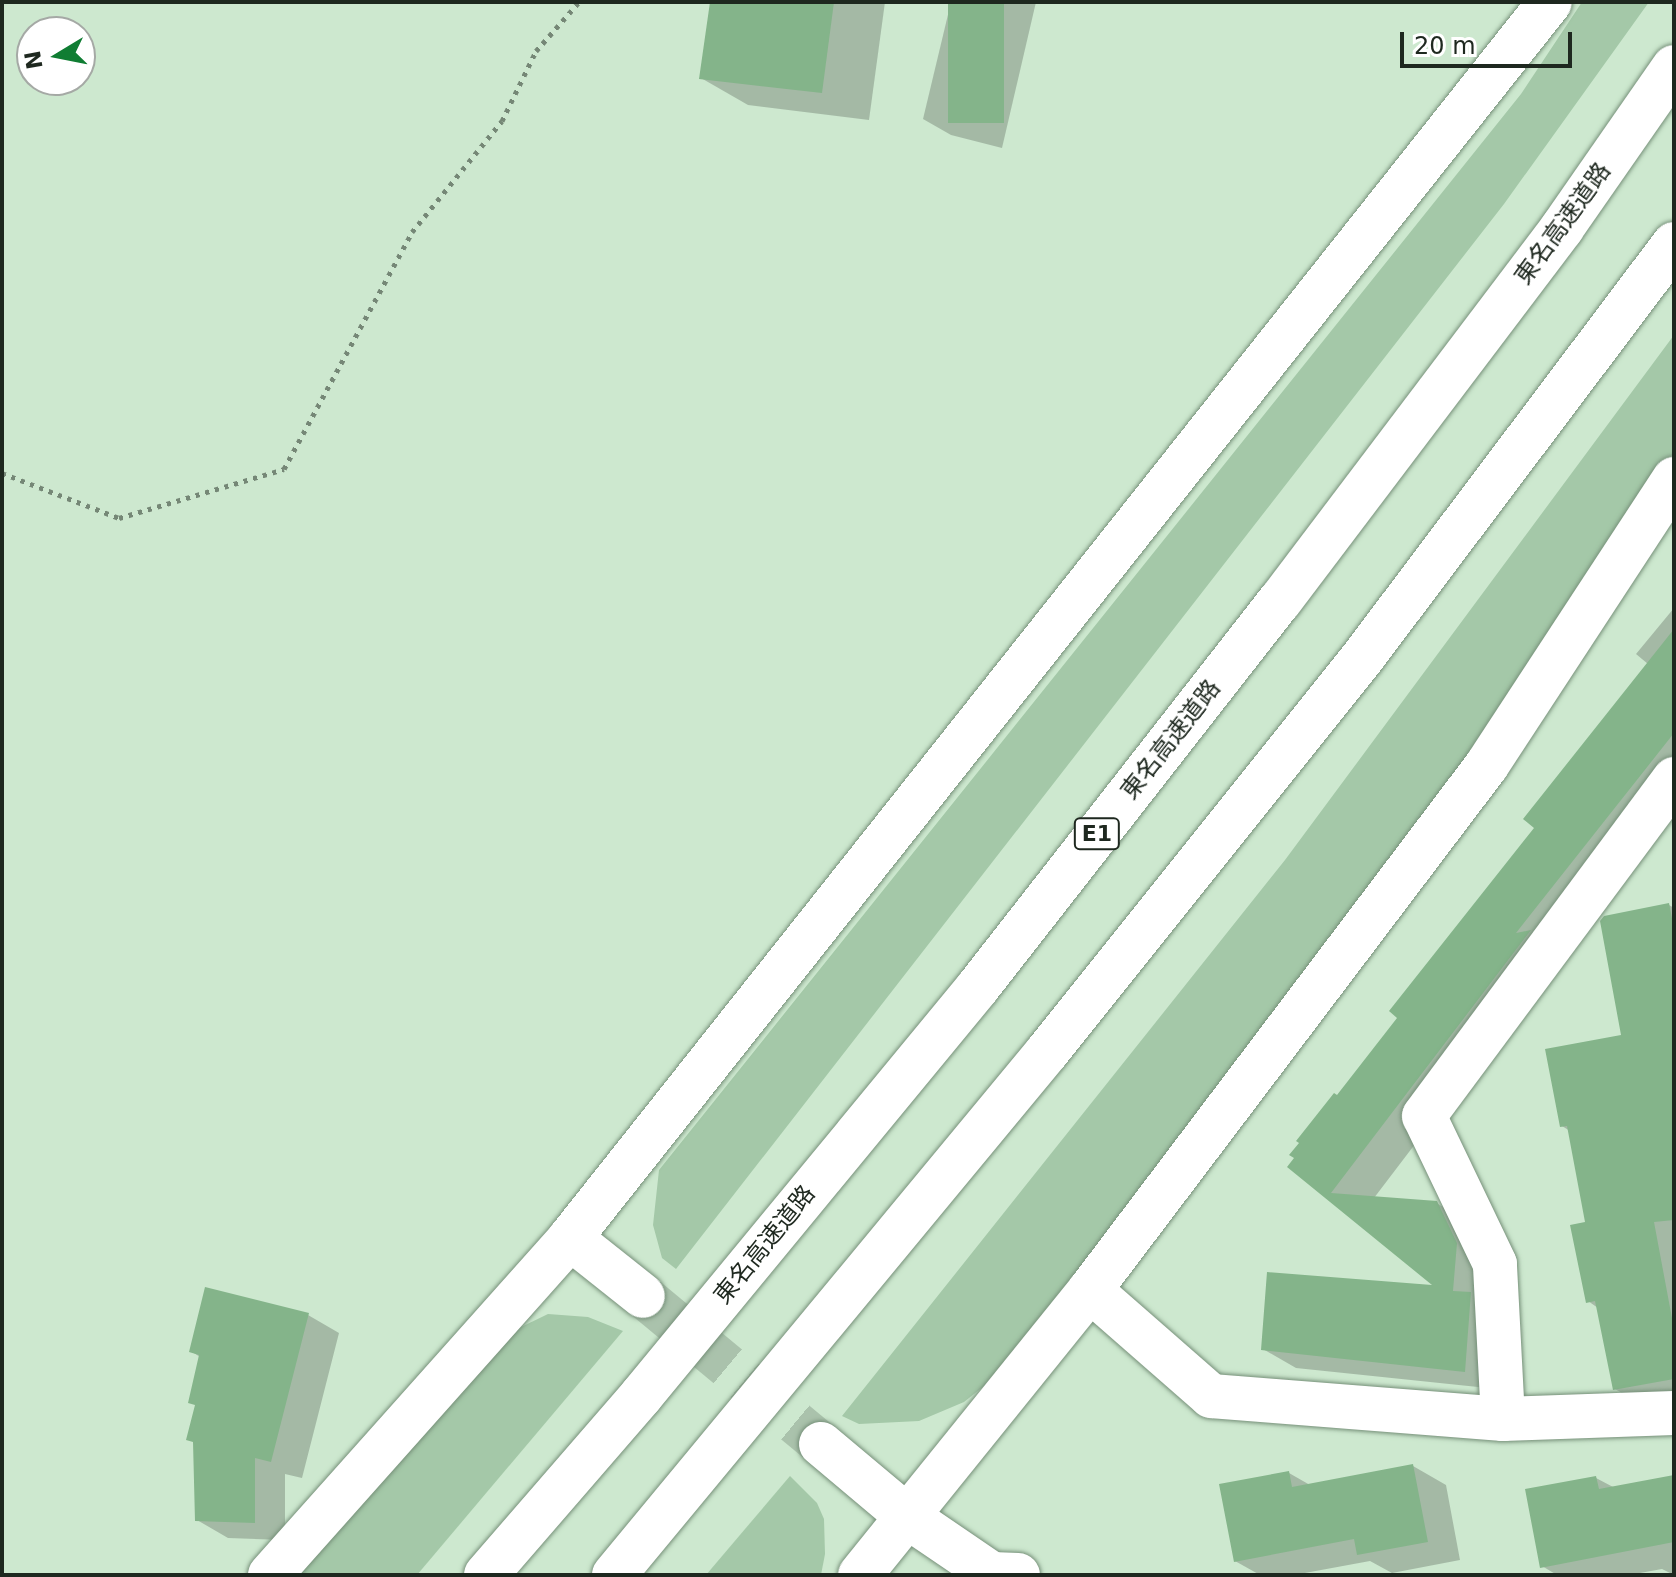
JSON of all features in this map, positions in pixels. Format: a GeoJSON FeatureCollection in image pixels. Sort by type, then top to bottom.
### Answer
{"type":"FeatureCollection","features":[{"type":"Feature","properties":{"kind":"main road"},"geometry":{"type":"LineString","coordinates":[[270,1575],[570,1238],[1550,2]]}},
{"type":"Feature","properties":{"kind":"main road","name":"東名高速道路"},"geometry":{"type":"LineString","coordinates":[[486,1575],[641,1396],[987,974],[1327,539],[1562,228],[1674,67]]}},
{"type":"Feature","properties":{"kind":"main road"},"geometry":{"type":"LineString","coordinates":[[614,1575],[1047,1052],[1314,718],[1674,244]]}},
{"type":"Feature","properties":{"kind":"main road"},"geometry":{"type":"LineString","coordinates":[[860,1575],[1090,1290],[1487,765],[1674,479]]}},
{"type":"Feature","properties":{"kind":"main road"},"geometry":{"type":"LineString","coordinates":[[1503,1419],[1495,1264],[1424,1116],[1666,810]]}},
{"type":"Feature","properties":{"kind":"main road"},"geometry":{"type":"LineString","coordinates":[[570,1238],[643,1296]]}},
{"type":"Feature","properties":{"kind":"main road"},"geometry":{"type":"LineString","coordinates":[[1090,1290],[1211,1396],[1503,1419],[1674,1413]]}},
{"type":"Feature","properties":{"kind":"main road"},"geometry":{"type":"LineString","coordinates":[[821,1444],[908,1517],[992,1574],[1018,1575]]}},
{"type":"Feature","properties":{"kind":"path"},"geometry":{"type":"LineString","coordinates":[[2,473],[119,518],[284,469],[412,232],[502,121],[536,51],[579,2]]}},
{"type":"Feature","properties":{"kind":"green space"},"geometry":{"type":"Polygon","coordinates":[[[1582,2],[1649,2],[1504,204],[676,1269],[662,1258],[653,1225],[659,1170],[1521,94],[1582,2]]]}},
{"type":"Feature","properties":{"kind":"green space"},"geometry":{"type":"Polygon","coordinates":[[[1674,335],[1674,452],[1424,823],[994,1378],[964,1402],[919,1421],[859,1424],[842,1416],[1285,860],[1674,335]]]}},
{"type":"Feature","properties":{"kind":"green space"},"geometry":{"type":"Polygon","coordinates":[[[548,1314],[588,1317],[623,1331],[417,1575],[297,1575],[517,1329],[548,1314]]]}},
{"type":"Feature","properties":{"kind":"green space"},"geometry":{"type":"Polygon","coordinates":[[[790,1476],[817,1503],[824,1519],[825,1554],[821,1575],[706,1575],[790,1476]]]}},
{"type":"Feature","properties":{"kind":"building"},"geometry":{"type":"Polygon","coordinates":[[[710,2],[834,2],[822,93],[699,79],[710,2]]]}},
{"type":"Feature","properties":{"kind":"building"},"geometry":{"type":"Polygon","coordinates":[[[948,2],[1004,2],[1004,123],[948,123],[948,2]]]}},
{"type":"Feature","properties":{"kind":"building"},"geometry":{"type":"Polygon","coordinates":[[[1674,629],[1674,733],[1516,933],[1531,930],[1331,1193],[1437,1201],[1457,1243],[1453,1291],[1471,1292],[1465,1372],[1261,1350],[1267,1272],[1432,1285],[1287,1167],[1294,1158],[1289,1155],[1299,1143],[1296,1141],[1334,1093],[1337,1095],[1397,1018],[1389,1011],[1534,828],[1523,819],[1674,629]]]}},
{"type":"Feature","properties":{"kind":"building"},"geometry":{"type":"Polygon","coordinates":[[[1669,903],[1674,929],[1674,1220],[1654,1222],[1674,1329],[1674,1379],[1613,1390],[1595,1301],[1586,1303],[1570,1225],[1585,1222],[1567,1126],[1560,1127],[1545,1049],[1621,1035],[1600,921],[1604,916],[1669,903]]]}},
{"type":"Feature","properties":{"kind":"building"},"geometry":{"type":"Polygon","coordinates":[[[205,1287],[309,1313],[271,1462],[255,1458],[255,1523],[195,1521],[193,1442],[186,1440],[195,1405],[188,1403],[199,1355],[189,1352],[205,1287]]]}},
{"type":"Feature","properties":{"kind":"building"},"geometry":{"type":"Polygon","coordinates":[[[1413,1464],[1428,1542],[1357,1555],[1354,1539],[1234,1562],[1219,1484],[1289,1471],[1292,1487],[1413,1464]]]}},
{"type":"Feature","properties":{"kind":"building"},"geometry":{"type":"Polygon","coordinates":[[[1674,1475],[1674,1542],[1540,1568],[1525,1489],[1596,1476],[1599,1489],[1674,1475]]]}},
{"type":"Feature","properties":{"kind":"tunnel"},"geometry":{"type":"LineString","coordinates":[[643,1296],[821,1444]]}}]}
